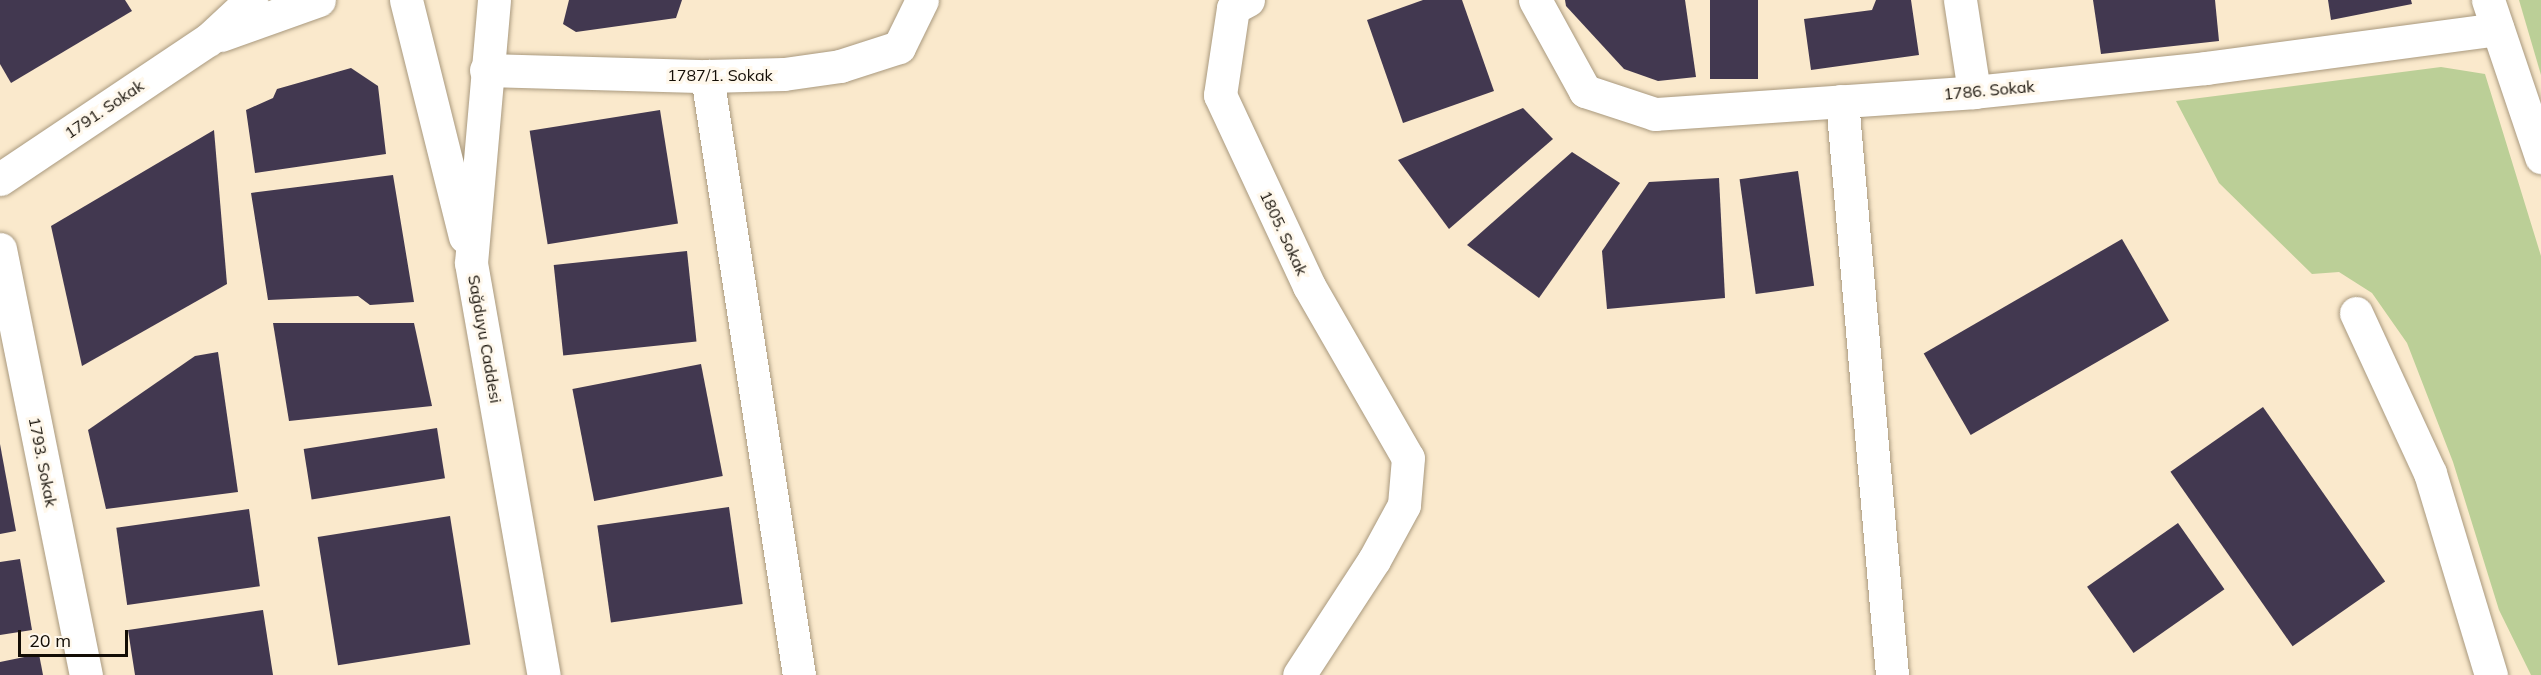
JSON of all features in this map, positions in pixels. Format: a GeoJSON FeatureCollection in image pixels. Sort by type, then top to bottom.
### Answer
{"type":"FeatureCollection","features":[{"type":"Feature","properties":{"kind":"street"},"geometry":{"type":"LineString","coordinates":[[208,40],[252,0]]}},
{"type":"Feature","properties":{"kind":"street"},"geometry":{"type":"LineString","coordinates":[[208,40],[319,0]]}},
{"type":"Feature","properties":{"kind":"street"},"geometry":{"type":"LineString","coordinates":[[406,0],[471,263]]}},
{"type":"Feature","properties":{"kind":"street","name":"Sağduyu Caddesi"},"geometry":{"type":"LineString","coordinates":[[494,0],[486,70],[471,263],[544,675]]}},
{"type":"Feature","properties":{"kind":"street","name":"1787/1. Sokak"},"geometry":{"type":"LineString","coordinates":[[486,70],[707,76],[784,74],[840,66],[899,47],[922,0]]}},
{"type":"Feature","properties":{"kind":"street","name":"1805. Sokak"},"geometry":{"type":"LineString","coordinates":[[1248,0],[1233,8],[1220,95],[1310,286],[1408,458],[1404,505],[1374,560],[1299,675]]}},
{"type":"Feature","properties":{"kind":"street","name":"1786. Sokak"},"geometry":{"type":"LineString","coordinates":[[1535,0],[1586,91],[1655,114],[1974,92],[2206,68],[2492,14]]}},
{"type":"Feature","properties":{"kind":"street"},"geometry":{"type":"LineString","coordinates":[[1960,0],[1974,92]]}},
{"type":"Feature","properties":{"kind":"street"},"geometry":{"type":"LineString","coordinates":[[2492,14],[2541,157]]}},
{"type":"Feature","properties":{"kind":"street","name":"1791. Sokak"},"geometry":{"type":"LineString","coordinates":[[0,179],[208,40]]}},
{"type":"Feature","properties":{"kind":"street"},"geometry":{"type":"LineString","coordinates":[[707,76],[799,675]]}},
{"type":"Feature","properties":{"kind":"street"},"geometry":{"type":"LineString","coordinates":[[1842,101],[1892,675]]}},
{"type":"Feature","properties":{"kind":"street","name":"1793. Sokak"},"geometry":{"type":"LineString","coordinates":[[0,249],[86,675]]}},
{"type":"Feature","properties":{"kind":"street"},"geometry":{"type":"LineString","coordinates":[[2356,313],[2430,473],[2491,675]]}},
{"type":"Feature","properties":{"kind":"green space"},"geometry":{"type":"Polygon","coordinates":[[[2519,0],[2541,0],[2541,75],[2519,0]]]}},
{"type":"Feature","properties":{"kind":"green space"},"geometry":{"type":"Polygon","coordinates":[[[2441,67],[2485,74],[2541,256],[2541,675],[2531,675],[2499,610],[2453,462],[2407,343],[2372,293],[2339,272],[2312,274],[2219,183],[2176,101],[2441,67]]]}},
{"type":"Feature","properties":{"kind":"building"},"geometry":{"type":"Polygon","coordinates":[[[0,0],[125,0],[132,11],[11,83],[0,64],[0,0]]]}},
{"type":"Feature","properties":{"kind":"building"},"geometry":{"type":"Polygon","coordinates":[[[569,0],[682,0],[676,18],[576,32],[563,24],[569,0]]]}},
{"type":"Feature","properties":{"kind":"building"},"geometry":{"type":"Polygon","coordinates":[[[1423,0],[1462,0],[1494,91],[1403,123],[1367,20],[1423,0]]]}},
{"type":"Feature","properties":{"kind":"building"},"geometry":{"type":"Polygon","coordinates":[[[1565,0],[1685,0],[1696,77],[1658,81],[1624,69],[1566,6],[1565,0]]]}},
{"type":"Feature","properties":{"kind":"building"},"geometry":{"type":"Polygon","coordinates":[[[1710,0],[1758,0],[1758,79],[1710,79],[1710,0]]]}},
{"type":"Feature","properties":{"kind":"building"},"geometry":{"type":"Polygon","coordinates":[[[1876,0],[1911,0],[1919,55],[1811,70],[1804,19],[1872,10],[1876,0]]]}},
{"type":"Feature","properties":{"kind":"building"},"geometry":{"type":"Polygon","coordinates":[[[2093,0],[2215,0],[2219,41],[2101,54],[2093,0]]]}},
{"type":"Feature","properties":{"kind":"building"},"geometry":{"type":"Polygon","coordinates":[[[2328,0],[2411,0],[2412,4],[2331,20],[2328,0]]]}},
{"type":"Feature","properties":{"kind":"building"},"geometry":{"type":"Polygon","coordinates":[[[351,68],[378,86],[386,154],[255,173],[246,110],[273,98],[277,89],[351,68]]]}},
{"type":"Feature","properties":{"kind":"building"},"geometry":{"type":"Polygon","coordinates":[[[1523,108],[1553,139],[1449,229],[1398,160],[1523,108]]]}},
{"type":"Feature","properties":{"kind":"building"},"geometry":{"type":"Polygon","coordinates":[[[660,110],[678,224],[548,244],[530,131],[660,110]]]}},
{"type":"Feature","properties":{"kind":"building"},"geometry":{"type":"Polygon","coordinates":[[[214,130],[227,284],[82,366],[51,226],[214,130]]]}},
{"type":"Feature","properties":{"kind":"building"},"geometry":{"type":"Polygon","coordinates":[[[1572,152],[1620,183],[1539,298],[1467,245],[1572,152]]]}},
{"type":"Feature","properties":{"kind":"building"},"geometry":{"type":"Polygon","coordinates":[[[1798,171],[1814,286],[1756,294],[1740,179],[1798,171]]]}},
{"type":"Feature","properties":{"kind":"building"},"geometry":{"type":"Polygon","coordinates":[[[393,175],[414,302],[370,305],[358,296],[268,300],[251,193],[393,175]]]}},
{"type":"Feature","properties":{"kind":"building"},"geometry":{"type":"Polygon","coordinates":[[[1719,178],[1725,298],[1607,309],[1602,251],[1649,182],[1719,178]]]}},
{"type":"Feature","properties":{"kind":"building"},"geometry":{"type":"Polygon","coordinates":[[[2122,239],[2169,320],[1971,435],[1924,354],[2122,239]]]}},
{"type":"Feature","properties":{"kind":"building"},"geometry":{"type":"Polygon","coordinates":[[[687,251],[697,342],[563,356],[554,265],[687,251]]]}},
{"type":"Feature","properties":{"kind":"building"},"geometry":{"type":"Polygon","coordinates":[[[273,323],[414,323],[432,406],[289,421],[273,323]]]}},
{"type":"Feature","properties":{"kind":"building"},"geometry":{"type":"Polygon","coordinates":[[[218,352],[238,492],[106,509],[88,430],[195,356],[218,352]]]}},
{"type":"Feature","properties":{"kind":"building"},"geometry":{"type":"Polygon","coordinates":[[[701,364],[723,476],[594,501],[572,389],[701,364]]]}},
{"type":"Feature","properties":{"kind":"building"},"geometry":{"type":"Polygon","coordinates":[[[2263,407],[2385,581],[2293,646],[2170,472],[2263,407]]]}},
{"type":"Feature","properties":{"kind":"building"},"geometry":{"type":"Polygon","coordinates":[[[437,428],[445,478],[312,499],[304,449],[437,428]]]}},
{"type":"Feature","properties":{"kind":"building"},"geometry":{"type":"Polygon","coordinates":[[[0,444],[16,531],[0,534],[0,444]]]}},
{"type":"Feature","properties":{"kind":"building"},"geometry":{"type":"Polygon","coordinates":[[[729,507],[743,604],[611,623],[597,526],[729,507]]]}},
{"type":"Feature","properties":{"kind":"building"},"geometry":{"type":"Polygon","coordinates":[[[249,509],[260,586],[127,605],[116,528],[249,509]]]}},
{"type":"Feature","properties":{"kind":"building"},"geometry":{"type":"Polygon","coordinates":[[[450,516],[470,644],[338,665],[318,537],[450,516]]]}},
{"type":"Feature","properties":{"kind":"building"},"geometry":{"type":"Polygon","coordinates":[[[2178,523],[2224,589],[2134,653],[2087,587],[2178,523]]]}},
{"type":"Feature","properties":{"kind":"building"},"geometry":{"type":"Polygon","coordinates":[[[20,559],[32,630],[0,635],[0,562],[20,559]]]}},
{"type":"Feature","properties":{"kind":"building"},"geometry":{"type":"Polygon","coordinates":[[[263,610],[273,675],[135,675],[128,630],[263,610]]]}},
{"type":"Feature","properties":{"kind":"building"},"geometry":{"type":"Polygon","coordinates":[[[39,654],[43,675],[0,675],[0,662],[39,654]]]}}]}
